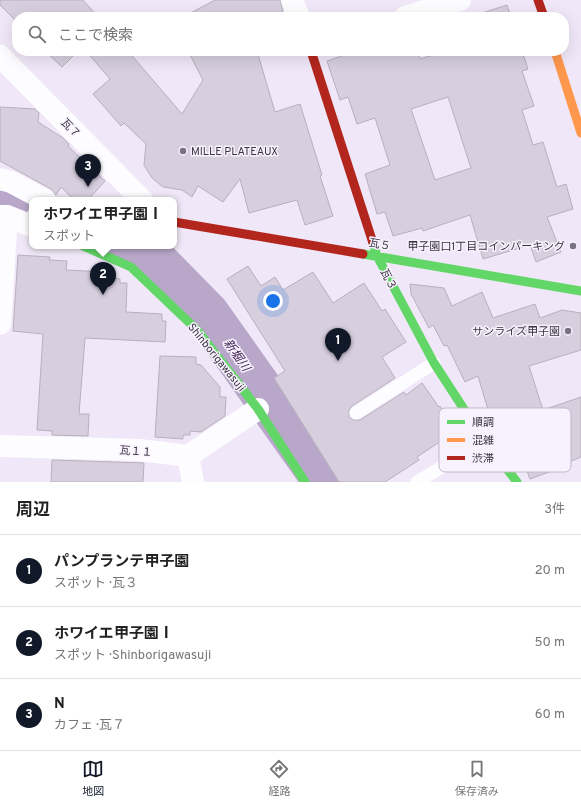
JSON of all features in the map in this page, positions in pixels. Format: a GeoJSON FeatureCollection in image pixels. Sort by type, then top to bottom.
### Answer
{"type":"FeatureCollection","features":[{"type":"Feature","properties":{"kind":"street"},"geometry":{"type":"LineString","coordinates":[[292,0],[297,12]]}},
{"type":"Feature","properties":{"kind":"street"},"geometry":{"type":"LineString","coordinates":[[421,12],[460,0]]}},
{"type":"Feature","properties":{"kind":"street"},"geometry":{"type":"LineString","coordinates":[[538,0],[542,12]]}},
{"type":"Feature","properties":{"kind":"street","name":"瓦７"},"geometry":{"type":"LineString","coordinates":[[0,56],[139,197]]}},
{"type":"Feature","properties":{"kind":"street","name":"瓦３"},"geometry":{"type":"LineString","coordinates":[[313,56],[377,256],[424,347],[463,408]]}},
{"type":"Feature","properties":{"kind":"street"},"geometry":{"type":"LineString","coordinates":[[557,56],[581,133]]}},
{"type":"Feature","properties":{"kind":"street"},"geometry":{"type":"LineString","coordinates":[[0,179],[11,182],[39,197]]}},
{"type":"Feature","properties":{"kind":"street"},"geometry":{"type":"LineString","coordinates":[[4,216],[29,217]]}},
{"type":"Feature","properties":{"kind":"street"},"geometry":{"type":"LineString","coordinates":[[4,216],[29,225]]}},
{"type":"Feature","properties":{"kind":"street"},"geometry":{"type":"LineString","coordinates":[[0,324],[4,216]]}},
{"type":"Feature","properties":{"kind":"street","name":"瓦５"},"geometry":{"type":"LineString","coordinates":[[177,223],[581,291]]}},
{"type":"Feature","properties":{"kind":"street","name":"Shinborigawasuji"},"geometry":{"type":"LineString","coordinates":[[90,249],[131,267],[198,330],[258,409],[305,482]]}},
{"type":"Feature","properties":{"kind":"street"},"geometry":{"type":"LineString","coordinates":[[193,482],[188,456],[258,409]]}},
{"type":"Feature","properties":{"kind":"street","name":"瓦１１"},"geometry":{"type":"LineString","coordinates":[[0,446],[140,450],[188,456]]}},
{"type":"Feature","properties":{"kind":"street","name":"瓦３"},"geometry":{"type":"LineString","coordinates":[[509,472],[517,482]]}},
{"type":"Feature","properties":{"kind":"lane"},"geometry":{"type":"LineString","coordinates":[[356,413],[434,363]]}},
{"type":"Feature","properties":{"kind":"lane"},"geometry":{"type":"LineString","coordinates":[[417,482],[439,469]]}},
{"type":"Feature","properties":{"kind":"building"},"geometry":{"type":"Polygon","coordinates":[[[0,0],[83,0],[94,12],[12,12],[12,17],[0,5],[0,0]]]}},
{"type":"Feature","properties":{"kind":"building"},"geometry":{"type":"Polygon","coordinates":[[[215,0],[280,0],[283,11],[281,12],[192,12],[215,0]]]}},
{"type":"Feature","properties":{"kind":"building"},"geometry":{"type":"Polygon","coordinates":[[[507,5],[509,12],[485,12],[507,5]]]}},
{"type":"Feature","properties":{"kind":"building"},"geometry":{"type":"Polygon","coordinates":[[[50,56],[73,56],[62,67],[50,56]]]}},
{"type":"Feature","properties":{"kind":"building"},"geometry":{"type":"Polygon","coordinates":[[[90,56],[132,56],[182,114],[203,80],[191,56],[258,56],[275,112],[300,104],[333,216],[305,225],[297,200],[249,213],[240,179],[223,202],[198,186],[192,197],[182,190],[163,187],[152,178],[144,165],[146,144],[124,123],[121,126],[93,94],[110,79],[90,56]]]}},
{"type":"Feature","properties":{"kind":"building"},"geometry":{"type":"Polygon","coordinates":[[[342,56],[419,56],[420,59],[430,56],[524,56],[528,69],[522,71],[534,106],[522,110],[533,145],[543,142],[557,187],[566,184],[573,209],[547,217],[561,252],[536,262],[530,245],[483,259],[470,215],[423,231],[422,228],[393,236],[385,212],[377,214],[365,174],[390,165],[375,118],[357,124],[348,97],[340,100],[327,61],[342,56]],[[448,97],[411,109],[435,180],[471,168],[448,97]]]}},
{"type":"Feature","properties":{"kind":"building"},"geometry":{"type":"Polygon","coordinates":[[[0,107],[35,109],[39,113],[38,122],[63,138],[69,144],[68,146],[105,181],[91,197],[71,197],[61,187],[56,195],[51,189],[0,161],[0,107]]]}},
{"type":"Feature","properties":{"kind":"building"},"geometry":{"type":"Polygon","coordinates":[[[18,255],[50,257],[49,260],[67,261],[66,270],[105,272],[105,276],[120,279],[120,283],[127,283],[126,312],[162,314],[162,321],[166,321],[165,342],[85,338],[79,414],[89,414],[88,436],[52,435],[52,431],[37,430],[43,334],[13,331],[18,255]]]}},
{"type":"Feature","properties":{"kind":"building"},"geometry":{"type":"Polygon","coordinates":[[[248,266],[261,286],[275,277],[283,290],[313,272],[333,303],[364,283],[382,311],[385,309],[406,342],[382,357],[395,378],[352,406],[349,410],[349,417],[353,420],[360,420],[404,392],[406,395],[422,383],[441,408],[439,408],[439,442],[417,457],[419,460],[385,482],[339,482],[274,378],[285,371],[227,279],[248,266]]]}},
{"type":"Feature","properties":{"kind":"building"},"geometry":{"type":"Polygon","coordinates":[[[410,284],[444,288],[452,306],[482,292],[493,318],[535,304],[540,318],[562,310],[581,313],[581,350],[529,366],[542,408],[488,408],[478,376],[465,382],[447,345],[444,346],[433,325],[429,328],[411,294],[410,284]]]}},
{"type":"Feature","properties":{"kind":"building"},"geometry":{"type":"Polygon","coordinates":[[[160,356],[196,357],[196,364],[201,365],[220,387],[220,397],[226,397],[225,416],[201,432],[190,431],[190,435],[183,435],[183,439],[155,437],[160,356]]]}},
{"type":"Feature","properties":{"kind":"building"},"geometry":{"type":"Polygon","coordinates":[[[581,397],[581,457],[571,461],[571,408],[549,408],[581,397]]]}},
{"type":"Feature","properties":{"kind":"building"},"geometry":{"type":"Polygon","coordinates":[[[52,460],[144,463],[143,482],[51,482],[52,460]]]}},
{"type":"Feature","properties":{"kind":"building"},"geometry":{"type":"Polygon","coordinates":[[[527,472],[549,472],[530,479],[527,472]]]}},
{"type":"Feature","properties":{"kind":"waterway","name":"新堀川"},"geometry":{"type":"LineString","coordinates":[[0,196],[10,197]]}},
{"type":"Feature","properties":{"kind":"waterway","name":"新堀川"},"geometry":{"type":"LineString","coordinates":[[136,249],[149,255],[207,314],[326,482]]}},
{"type":"Feature","properties":{"kind":"traffic: fast"},"geometry":{"type":"LineString","coordinates":[[373,243],[377,256],[434,363],[463,408]]}},
{"type":"Feature","properties":{"kind":"traffic: fast"},"geometry":{"type":"LineString","coordinates":[[90,249],[131,267],[197,330],[258,409],[305,482]]}},
{"type":"Feature","properties":{"kind":"traffic: fast"},"geometry":{"type":"LineString","coordinates":[[363,254],[581,291]]}},
{"type":"Feature","properties":{"kind":"traffic: fast"},"geometry":{"type":"LineString","coordinates":[[509,472],[517,482]]}},
{"type":"Feature","properties":{"kind":"traffic: slow"},"geometry":{"type":"LineString","coordinates":[[557,56],[581,133]]}},
{"type":"Feature","properties":{"kind":"traffic: jam"},"geometry":{"type":"LineString","coordinates":[[538,0],[542,12]]}},
{"type":"Feature","properties":{"kind":"traffic: jam"},"geometry":{"type":"LineString","coordinates":[[313,56],[373,243]]}},
{"type":"Feature","properties":{"kind":"traffic: jam"},"geometry":{"type":"LineString","coordinates":[[177,223],[363,254]]}},
{"type":"Feature","properties":{"kind":"place","name":"MILLE PLATEAUX"},"geometry":{"type":"Point","coordinates":[183,151]}},
{"type":"Feature","properties":{"kind":"place","name":"N"},"geometry":{"type":"Point","coordinates":[88,187]}},
{"type":"Feature","properties":{"kind":"place","name":"甲子園口1丁目コインパーキング"},"geometry":{"type":"Point","coordinates":[573,246]}},
{"type":"Feature","properties":{"kind":"place","name":"ホワイエ甲子園Ⅰ"},"geometry":{"type":"Point","coordinates":[103,295]}},
{"type":"Feature","properties":{"kind":"place","name":"サンライズ甲子園"},"geometry":{"type":"Point","coordinates":[568,331]}},
{"type":"Feature","properties":{"kind":"place","name":"パンプランテ甲子園"},"geometry":{"type":"Point","coordinates":[338,361]}}]}
